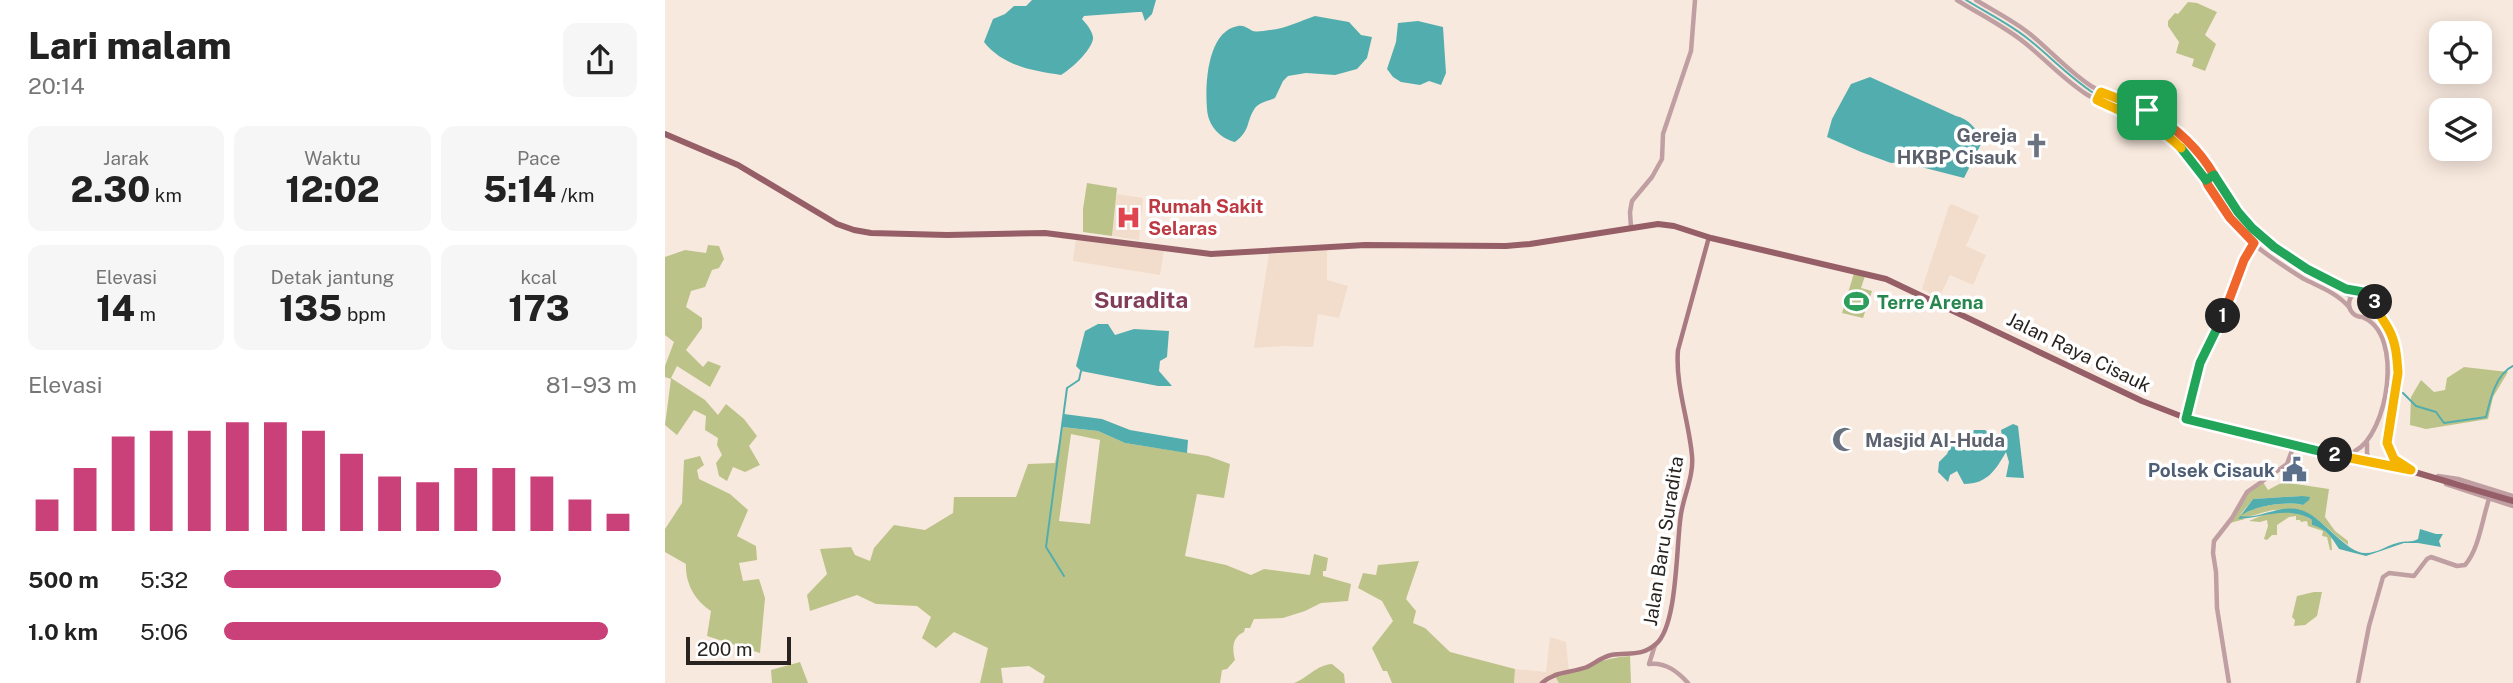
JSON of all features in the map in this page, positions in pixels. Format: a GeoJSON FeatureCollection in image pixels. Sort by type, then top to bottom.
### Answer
{"type":"FeatureCollection","features":[{"type":"Feature","properties":{"kind":"main road","name":"Jalan Raya Cisauk"},"geometry":{"type":"LineString","coordinates":[[665,134],[738,165],[837,224],[871,233],[1045,233],[1211,254],[1365,245],[1506,246],[1667,225],[1887,279],[2186,419],[2423,474]]}},
{"type":"Feature","properties":{"kind":"main road","name":"Jalan Baru Suradita"},"geometry":{"type":"LineString","coordinates":[[1542,683],[1555,674],[1581,669],[1610,655],[1636,655],[1662,638],[1669,620],[1680,518],[1692,463],[1678,368],[1679,342],[1709,237]]}},
{"type":"Feature","properties":{"kind":"main road","name":"Jalan Raya Cisauk"},"geometry":{"type":"LineString","coordinates":[[2360,460],[2411,470],[2513,501]]}},
{"type":"Feature","properties":{"kind":"street"},"geometry":{"type":"LineString","coordinates":[[1631,229],[1632,201],[1652,177],[1662,159],[1663,134],[1691,51],[1695,0]]}},
{"type":"Feature","properties":{"kind":"street"},"geometry":{"type":"LineString","coordinates":[[1957,0],[2025,43],[2055,71],[2097,100],[2143,119],[2168,136],[2188,155],[2230,218],[2254,244],[2302,277],[2342,299],[2354,315],[2371,321],[2379,332],[2388,363],[2387,383],[2377,422],[2366,448],[2369,460]]}},
{"type":"Feature","properties":{"kind":"street"},"geometry":{"type":"LineString","coordinates":[[1976,0],[2031,34],[2061,64],[2101,92],[2147,110],[2174,128],[2195,148],[2238,212],[2274,247],[2307,269],[2346,289],[2373,296],[2375,306],[2393,339],[2398,362],[2397,384],[2386,435],[2389,451],[2394,459],[2411,470]]}},
{"type":"Feature","properties":{"kind":"street"},"geometry":{"type":"LineString","coordinates":[[1977,13],[1983,4]]}},
{"type":"Feature","properties":{"kind":"street"},"geometry":{"type":"LineString","coordinates":[[2097,100],[2101,92]]}},
{"type":"Feature","properties":{"kind":"street"},"geometry":{"type":"LineString","coordinates":[[2206,180],[2214,175]]}},
{"type":"Feature","properties":{"kind":"street"},"geometry":{"type":"LineString","coordinates":[[2186,419],[2200,363],[2228,307],[2244,260],[2254,244]]}},
{"type":"Feature","properties":{"kind":"street"},"geometry":{"type":"LineString","coordinates":[[2302,277],[2307,269]]}},
{"type":"Feature","properties":{"kind":"street"},"geometry":{"type":"LineString","coordinates":[[2349,307],[2351,297],[2359,291]]}},
{"type":"Feature","properties":{"kind":"street"},"geometry":{"type":"LineString","coordinates":[[2364,318],[2372,314],[2375,306]]}},
{"type":"Feature","properties":{"kind":"street"},"geometry":{"type":"LineString","coordinates":[[2377,422],[2382,427],[2388,425]]}},
{"type":"Feature","properties":{"kind":"street"},"geometry":{"type":"LineString","coordinates":[[2352,458],[2355,452],[2368,443]]}},
{"type":"Feature","properties":{"kind":"street"},"geometry":{"type":"LineString","coordinates":[[2229,683],[2217,608],[2214,541],[2232,518],[2246,492],[2287,464],[2294,445]]}},
{"type":"Feature","properties":{"kind":"street"},"geometry":{"type":"LineString","coordinates":[[2423,474],[2489,499],[2513,501]]}},
{"type":"Feature","properties":{"kind":"street","name":"Jalan Raya Cisauk"},"geometry":{"type":"LineString","coordinates":[[2423,474],[2458,479],[2513,501]]}},
{"type":"Feature","properties":{"kind":"street"},"geometry":{"type":"LineString","coordinates":[[2358,683],[2369,626],[2383,577],[2389,573],[2414,576],[2431,557],[2457,566],[2465,565],[2476,550],[2489,499]]}},
{"type":"Feature","properties":{"kind":"street"},"geometry":{"type":"LineString","coordinates":[[1655,645],[1649,664],[1664,665],[1679,673],[1688,683]]}},
{"type":"Feature","properties":{"kind":"shaded area","name":"Rumah Sakit Selaras"},"geometry":{"type":"Polygon","coordinates":[[[1117,194],[1143,198],[1139,240],[1112,236],[1117,194]]]}},
{"type":"Feature","properties":{"kind":"shaded area"},"geometry":{"type":"Polygon","coordinates":[[[1952,204],[1979,216],[1966,246],[1986,255],[1973,285],[1950,275],[1939,298],[1922,289],[1949,206],[1952,204]]]}},
{"type":"Feature","properties":{"kind":"shaded area"},"geometry":{"type":"Polygon","coordinates":[[[1076,238],[1164,251],[1160,275],[1073,261],[1076,238]]]}},
{"type":"Feature","properties":{"kind":"shaded area"},"geometry":{"type":"Polygon","coordinates":[[[1327,250],[1327,280],[1348,286],[1339,318],[1318,314],[1313,347],[1254,348],[1269,254],[1327,250]]]}},
{"type":"Feature","properties":{"kind":"shaded area"},"geometry":{"type":"Polygon","coordinates":[[[1550,637],[1566,642],[1569,672],[1553,674],[1559,683],[1514,683],[1515,669],[1546,672],[1550,637]]]}},
{"type":"Feature","properties":{"kind":"green space"},"geometry":{"type":"Polygon","coordinates":[[[2188,2],[2217,12],[2205,35],[2216,44],[2205,71],[2192,66],[2194,59],[2176,53],[2179,42],[2168,26],[2168,21],[2188,2]]]}},
{"type":"Feature","properties":{"kind":"green space"},"geometry":{"type":"Polygon","coordinates":[[[1087,183],[1117,188],[1112,236],[1083,232],[1087,183]]]}},
{"type":"Feature","properties":{"kind":"green space"},"geometry":{"type":"Polygon","coordinates":[[[708,245],[719,246],[724,259],[719,268],[712,270],[705,287],[691,291],[686,307],[702,318],[702,328],[686,350],[703,367],[708,361],[721,366],[710,387],[677,366],[671,378],[705,400],[718,415],[726,404],[744,419],[757,436],[749,446],[760,465],[745,472],[733,467],[727,481],[719,476],[716,463],[722,455],[717,445],[718,438],[705,430],[706,416],[694,410],[677,435],[665,425],[671,379],[665,377],[665,366],[674,342],[665,335],[665,257],[685,250],[706,253],[708,245]]]}},
{"type":"Feature","properties":{"kind":"green space","name":"Terre Arena"},"geometry":{"type":"Polygon","coordinates":[[[1854,273],[1865,276],[1861,288],[1872,291],[1863,318],[1842,313],[1854,273]]]}},
{"type":"Feature","properties":{"kind":"green space"},"geometry":{"type":"Polygon","coordinates":[[[2464,367],[2508,372],[2493,397],[2488,419],[2426,429],[2410,425],[2411,397],[2421,380],[2434,392],[2445,390],[2447,378],[2464,367]]]}},
{"type":"Feature","properties":{"kind":"green space"},"geometry":{"type":"Polygon","coordinates":[[[1062,427],[1098,431],[1125,443],[1208,456],[1230,464],[1224,498],[1197,494],[1185,556],[1226,565],[1251,575],[1264,569],[1310,575],[1314,554],[1328,558],[1323,576],[1351,584],[1348,601],[1321,603],[1283,618],[1254,619],[1250,628],[1245,628],[1235,640],[1235,660],[1227,669],[1222,670],[1220,683],[1043,683],[1045,676],[1029,666],[1001,668],[1003,683],[980,683],[988,648],[954,632],[936,648],[922,638],[931,617],[917,606],[876,604],[857,595],[810,611],[807,595],[827,574],[820,549],[851,547],[855,555],[870,561],[874,548],[894,525],[925,530],[953,513],[954,497],[1016,497],[1028,464],[1055,463],[1062,427]],[[1071,434],[1059,521],[1090,524],[1100,440],[1071,434]]]}},
{"type":"Feature","properties":{"kind":"green space"},"geometry":{"type":"Polygon","coordinates":[[[700,456],[704,465],[697,470],[699,479],[730,494],[748,510],[737,536],[756,546],[757,560],[739,563],[743,581],[759,579],[765,598],[760,653],[707,636],[711,611],[692,591],[686,564],[665,552],[665,529],[682,503],[684,460],[700,456]]]}},
{"type":"Feature","properties":{"kind":"green space"},"geometry":{"type":"Polygon","coordinates":[[[2263,482],[2268,490],[2283,482],[2329,489],[2325,517],[2335,531],[2348,541],[2348,545],[2316,519],[2298,511],[2273,510],[2230,523],[2247,494],[2263,482]],[[2302,496],[2253,499],[2240,515],[2271,505],[2303,505],[2306,502],[2302,496]]]}},
{"type":"Feature","properties":{"kind":"green space"},"geometry":{"type":"Polygon","coordinates":[[[2298,512],[2312,520],[2312,525],[2321,527],[2331,537],[2332,550],[2327,537],[2322,536],[2323,531],[2308,526],[2307,521],[2296,520],[2296,516],[2277,525],[2277,535],[2272,535],[2267,540],[2264,539],[2267,520],[2249,521],[2263,515],[2298,512]]]}},
{"type":"Feature","properties":{"kind":"green space"},"geometry":{"type":"Polygon","coordinates":[[[1419,561],[1406,599],[1416,611],[1413,623],[1425,628],[1450,652],[1515,669],[1514,683],[1392,683],[1372,648],[1393,621],[1382,601],[1358,588],[1363,573],[1376,575],[1378,565],[1419,561]]]}},
{"type":"Feature","properties":{"kind":"green space"},"geometry":{"type":"Polygon","coordinates":[[[2322,592],[2317,616],[2305,625],[2294,626],[2295,620],[2292,617],[2297,596],[2322,592]]]}},
{"type":"Feature","properties":{"kind":"green space"},"geometry":{"type":"Polygon","coordinates":[[[1630,656],[1631,683],[1559,683],[1553,673],[1610,659],[1630,656]]]}},
{"type":"Feature","properties":{"kind":"green space"},"geometry":{"type":"Polygon","coordinates":[[[800,662],[808,683],[772,683],[771,670],[800,662]]]}},
{"type":"Feature","properties":{"kind":"green space"},"geometry":{"type":"Polygon","coordinates":[[[1332,664],[1344,674],[1345,683],[1294,683],[1321,667],[1332,664]]]}},
{"type":"Feature","properties":{"kind":"water"},"geometry":{"type":"Polygon","coordinates":[[[1032,0],[1156,0],[1152,14],[1145,21],[1142,12],[1084,16],[1082,19],[1093,39],[1089,49],[1061,75],[1009,62],[984,42],[993,19],[1014,6],[1026,6],[1032,0]]]}},
{"type":"Feature","properties":{"kind":"water"},"geometry":{"type":"Polygon","coordinates":[[[1315,16],[1349,22],[1361,35],[1372,37],[1367,58],[1357,69],[1335,75],[1306,73],[1288,76],[1275,98],[1255,108],[1244,133],[1235,142],[1219,134],[1210,120],[1206,99],[1210,60],[1220,38],[1228,30],[1238,26],[1263,31],[1315,16]]]}},
{"type":"Feature","properties":{"kind":"water"},"geometry":{"type":"Polygon","coordinates":[[[1418,21],[1443,27],[1446,73],[1441,85],[1429,81],[1420,85],[1401,82],[1387,69],[1396,42],[1398,23],[1418,21]]]}},
{"type":"Feature","properties":{"kind":"water"},"geometry":{"type":"Polygon","coordinates":[[[1870,77],[1960,117],[1972,125],[1983,140],[1964,178],[1902,162],[1891,163],[1827,137],[1832,119],[1851,84],[1870,77]]]}},
{"type":"Feature","properties":{"kind":"water"},"geometry":{"type":"Polygon","coordinates":[[[1098,324],[1108,324],[1115,335],[1134,329],[1169,331],[1167,357],[1160,361],[1159,371],[1172,386],[1158,386],[1081,371],[1076,366],[1085,331],[1098,324]]]}},
{"type":"Feature","properties":{"kind":"water"},"geometry":{"type":"Polygon","coordinates":[[[1064,414],[1102,419],[1130,430],[1188,440],[1187,453],[1125,443],[1098,431],[1062,427],[1064,414]]]}},
{"type":"Feature","properties":{"kind":"water"},"geometry":{"type":"Polygon","coordinates":[[[2013,424],[2018,426],[2024,478],[2006,477],[2009,462],[2006,452],[1995,470],[1979,481],[1964,484],[1957,471],[1950,475],[1948,482],[1938,472],[1939,462],[1951,445],[1972,435],[1974,430],[1985,430],[2003,444],[2001,430],[2013,424]]]}},
{"type":"Feature","properties":{"kind":"water"},"geometry":{"type":"Polygon","coordinates":[[[2310,497],[2303,505],[2270,505],[2240,516],[2253,499],[2310,497]]]}},
{"type":"Feature","properties":{"kind":"water"},"geometry":{"type":"Polygon","coordinates":[[[2288,509],[2304,511],[2351,548],[2366,553],[2418,539],[2420,529],[2443,534],[2439,541],[2441,547],[2404,543],[2366,556],[2339,549],[2328,534],[2312,525],[2312,520],[2294,513],[2238,519],[2240,516],[2255,516],[2288,509]]]}},
{"type":"Feature","properties":{"kind":"waterway"},"geometry":{"type":"LineString","coordinates":[[1966,0],[2020,33],[2095,94]]}},
{"type":"Feature","properties":{"kind":"waterway"},"geometry":{"type":"LineString","coordinates":[[2104,98],[2145,116],[2180,139],[2200,162],[2233,213],[2257,240],[2289,264],[2348,296]]}},
{"type":"Feature","properties":{"kind":"waterway"},"geometry":{"type":"LineString","coordinates":[[2374,316],[2382,328]]}},
{"type":"Feature","properties":{"kind":"waterway"},"geometry":{"type":"LineString","coordinates":[[2403,393],[2416,406],[2436,412],[2444,423],[2486,417],[2498,381],[2513,366]]}},
{"type":"Feature","properties":{"kind":"waterway"},"geometry":{"type":"LineString","coordinates":[[1064,576],[1046,547],[1067,388],[1079,380],[1081,371]]}},
{"type":"Feature","properties":{"kind":"place","name":"Gereja HKBP Cisauk"},"geometry":{"type":"Point","coordinates":[2037,146]}},
{"type":"Feature","properties":{"kind":"place","name":"Rumah Sakit Selaras"},"geometry":{"type":"Point","coordinates":[1128,217]}},
{"type":"Feature","properties":{"kind":"place","name":"Terre Arena"},"geometry":{"type":"Point","coordinates":[1857,302]}},
{"type":"Feature","properties":{"kind":"place","name":"Masjid AI-Huda"},"geometry":{"type":"Point","coordinates":[1845,440]}},
{"type":"Feature","properties":{"kind":"place","name":"Polsek Cisauk"},"geometry":{"type":"Point","coordinates":[2295,470]}},
{"type":"Feature","properties":{"kind":"district","name":"Suradita"},"geometry":{"type":"Point","coordinates":[1141,299]}},
{"type":"Feature","properties":{"kind":"route"},"geometry":{"type":"LineString","coordinates":[[2147,110],[2101,92],[2097,100],[2143,119],[2168,136],[2188,155],[2206,180],[2214,175],[2238,212],[2274,247],[2307,269],[2346,289],[2364,291],[2373,296],[2377,311],[2393,339],[2398,362],[2387,443],[2394,459],[2411,470],[2369,460],[2346,458],[2186,419],[2200,363],[2228,307],[2244,260],[2254,243],[2230,218],[2208,185],[2206,180],[2214,175],[2195,148],[2174,128],[2147,110]]}}]}
